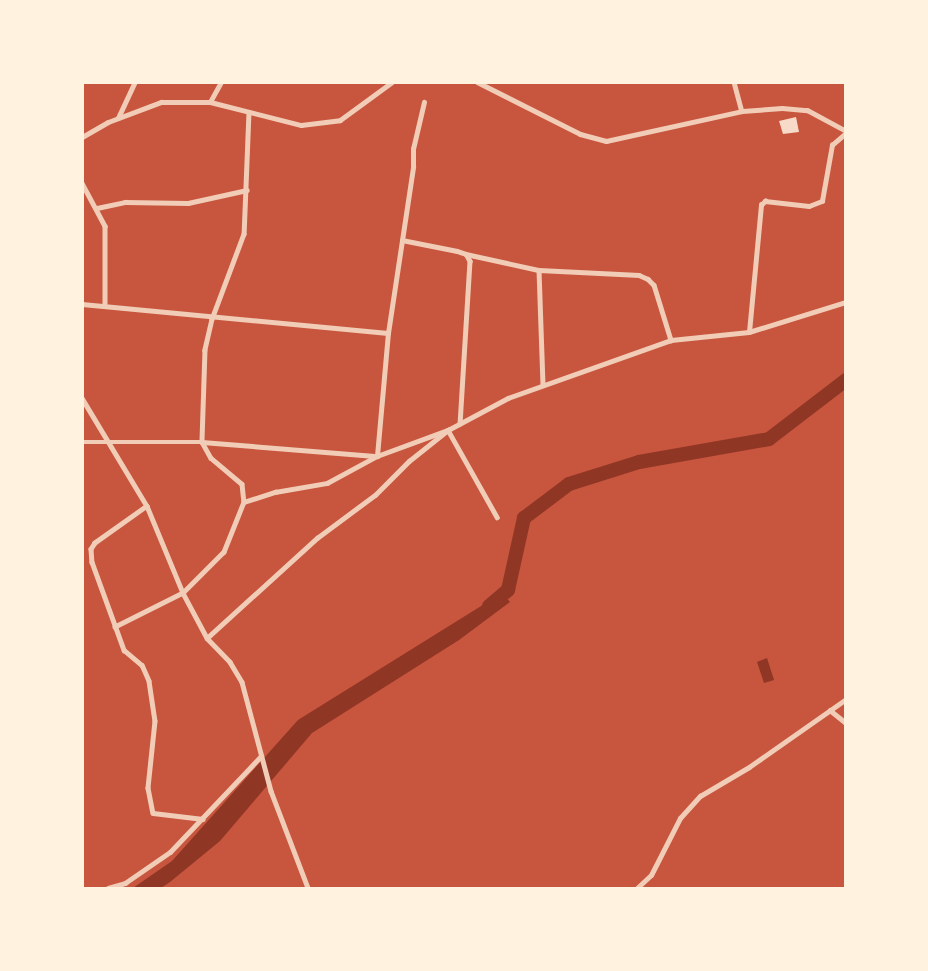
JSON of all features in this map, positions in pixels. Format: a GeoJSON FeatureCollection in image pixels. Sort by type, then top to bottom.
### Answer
{"type":"FeatureCollection","features":[{"type":"Feature","properties":{"kind":"street"},"geometry":{"type":"LineString","coordinates":[[118,118],[135,82]]}},
{"type":"Feature","properties":{"kind":"street"},"geometry":{"type":"LineString","coordinates":[[210,102],[221,82]]}},
{"type":"Feature","properties":{"kind":"street"},"geometry":{"type":"LineString","coordinates":[[82,137],[118,118],[161,102],[210,102],[301,125],[340,120],[392,82]]}},
{"type":"Feature","properties":{"kind":"street"},"geometry":{"type":"LineString","coordinates":[[477,82],[580,134],[606,141],[627,139],[742,111],[807,110],[846,132],[832,145],[822,201],[817,206],[765,201],[761,205],[749,332]]}},
{"type":"Feature","properties":{"kind":"street"},"geometry":{"type":"LineString","coordinates":[[734,82],[742,111]]}},
{"type":"Feature","properties":{"kind":"street"},"geometry":{"type":"LineString","coordinates":[[377,456],[388,333],[416,126],[424,102]]}},
{"type":"Feature","properties":{"kind":"street"},"geometry":{"type":"LineString","coordinates":[[115,627],[183,593],[224,552],[244,502],[242,484],[211,458],[202,442],[205,350],[212,319],[244,234],[249,112]]}},
{"type":"Feature","properties":{"kind":"street"},"geometry":{"type":"LineString","coordinates":[[82,183],[105,226],[105,303]]}},
{"type":"Feature","properties":{"kind":"street"},"geometry":{"type":"LineString","coordinates":[[97,208],[125,202],[188,203],[247,190]]}},
{"type":"Feature","properties":{"kind":"street"},"geometry":{"type":"LineString","coordinates":[[402,240],[539,270],[639,275],[654,285],[671,340]]}},
{"type":"Feature","properties":{"kind":"street"},"geometry":{"type":"LineString","coordinates":[[460,424],[470,261],[466,254]]}},
{"type":"Feature","properties":{"kind":"street"},"geometry":{"type":"LineString","coordinates":[[539,270],[543,385]]}},
{"type":"Feature","properties":{"kind":"street"},"geometry":{"type":"LineString","coordinates":[[244,502],[275,492],[327,483],[377,456],[448,430],[508,398],[671,340],[749,332],[846,302]]}},
{"type":"Feature","properties":{"kind":"street"},"geometry":{"type":"LineString","coordinates":[[82,303],[105,303],[212,319],[388,333]]}},
{"type":"Feature","properties":{"kind":"street"},"geometry":{"type":"LineString","coordinates":[[82,398],[147,506],[183,593],[207,638],[230,662],[242,682],[271,790],[308,888]]}},
{"type":"Feature","properties":{"kind":"street"},"geometry":{"type":"LineString","coordinates":[[448,430],[497,517]]}},
{"type":"Feature","properties":{"kind":"street"},"geometry":{"type":"LineString","coordinates":[[207,638],[317,538],[375,495],[409,461],[448,430]]}},
{"type":"Feature","properties":{"kind":"street"},"geometry":{"type":"LineString","coordinates":[[82,442],[202,442],[377,456]]}},
{"type":"Feature","properties":{"kind":"street"},"geometry":{"type":"LineString","coordinates":[[147,506],[91,549],[124,650],[142,665],[149,681],[155,721],[148,788],[153,813],[203,819]]}},
{"type":"Feature","properties":{"kind":"street"},"geometry":{"type":"LineString","coordinates":[[637,888],[651,875],[680,818],[700,796],[749,767],[846,699]]}},
{"type":"Feature","properties":{"kind":"street"},"geometry":{"type":"LineString","coordinates":[[831,710],[846,723]]}},
{"type":"Feature","properties":{"kind":"street"},"geometry":{"type":"LineString","coordinates":[[108,888],[125,883],[170,852],[261,756]]}},
{"type":"Feature","properties":{"kind":"shaded area"},"geometry":{"type":"Polygon","coordinates":[[[502,593],[510,602],[459,640],[312,733],[220,841],[170,882],[161,888],[133,888],[172,861],[298,720],[502,593]]]}},
{"type":"Feature","properties":{"kind":"shaded area"},"geometry":{"type":"Polygon","coordinates":[[[767,658],[774,680],[764,683],[757,662],[767,658]]]}},
{"type":"Feature","properties":{"kind":"building"},"geometry":{"type":"Polygon","coordinates":[[[796,117],[799,132],[783,134],[779,121],[796,117]]]}},
{"type":"Feature","properties":{"kind":"waterway"},"geometry":{"type":"LineString","coordinates":[[489,606],[508,590],[524,518],[569,484],[639,462],[769,439],[846,380]]}}]}
